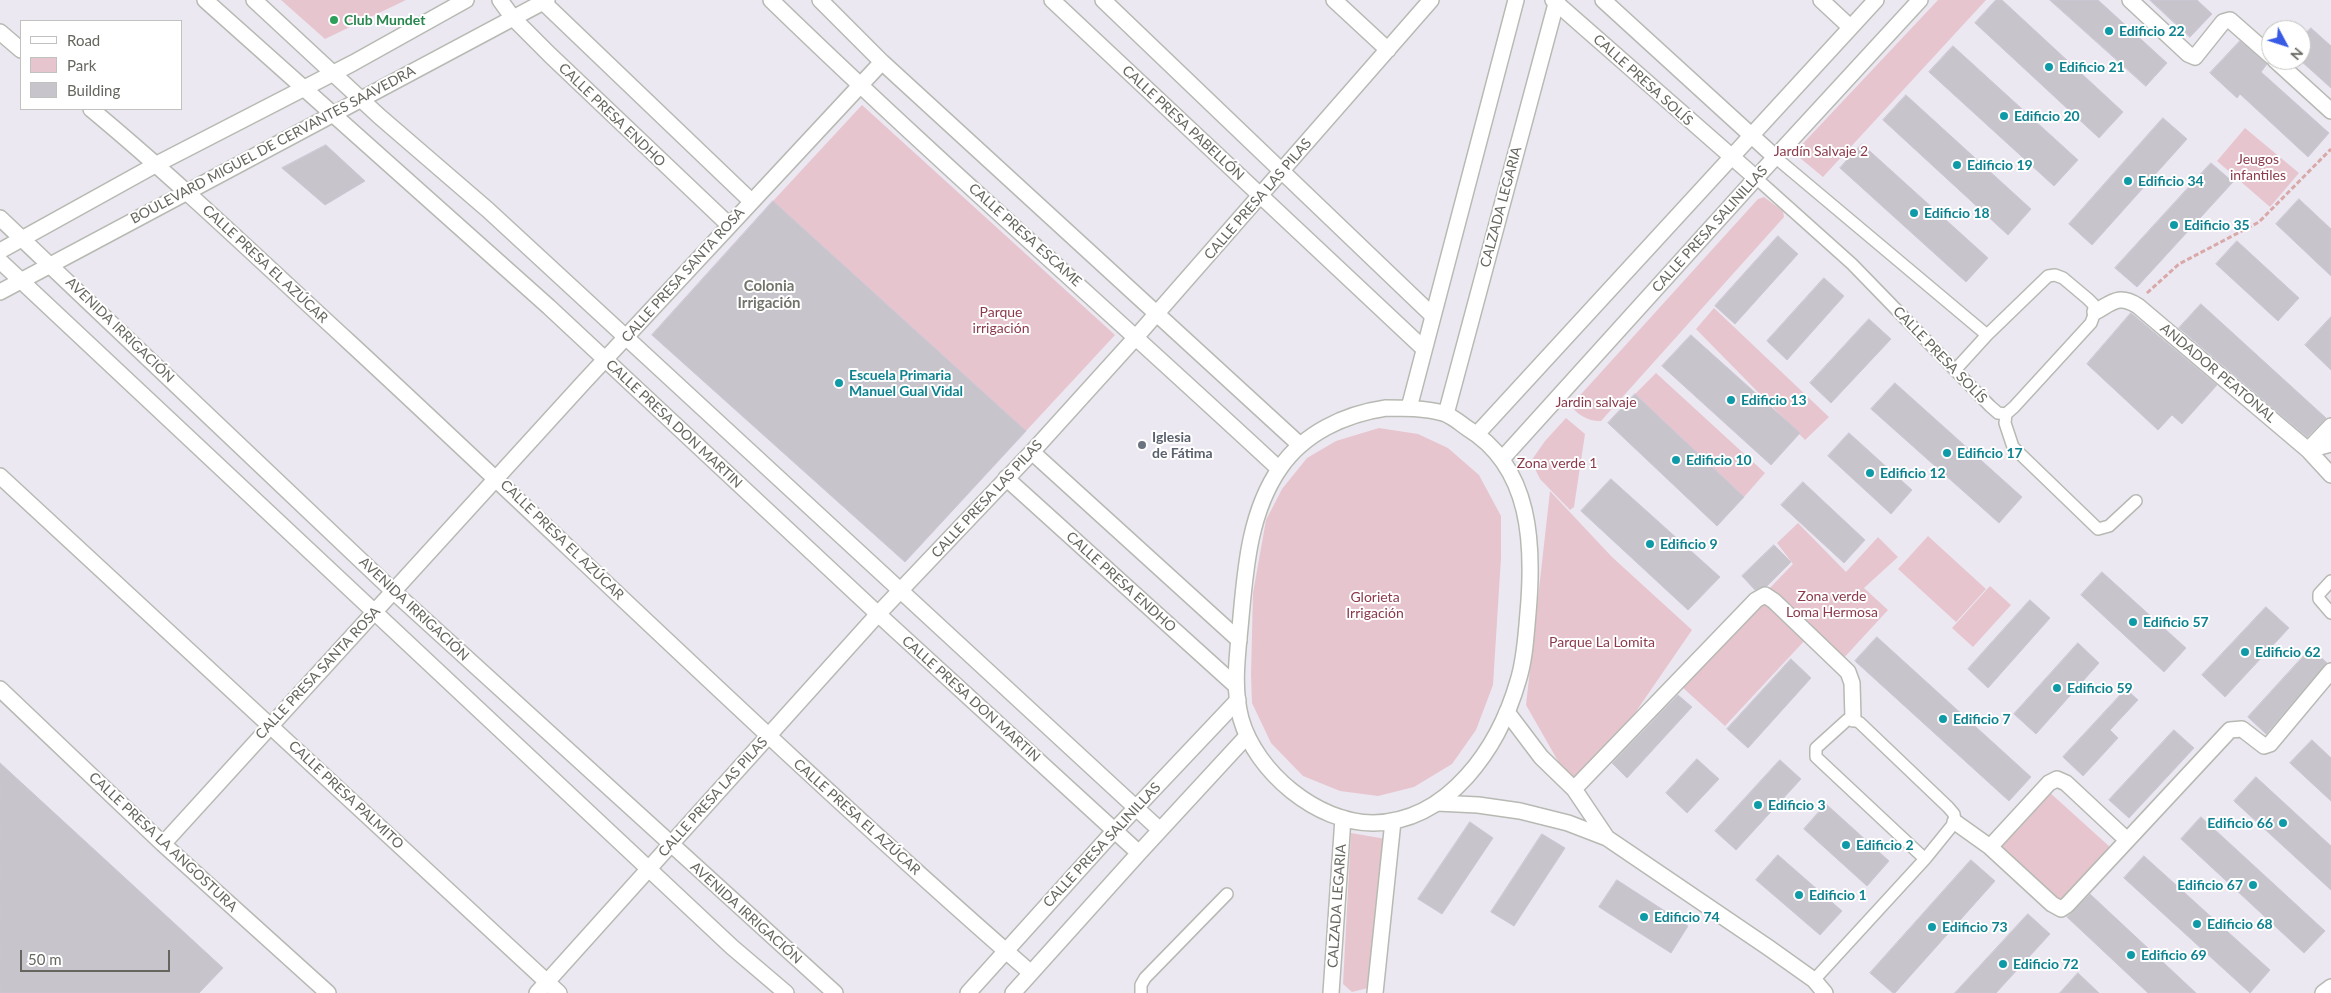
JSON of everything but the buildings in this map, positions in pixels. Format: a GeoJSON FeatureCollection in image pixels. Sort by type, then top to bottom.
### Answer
{"type":"FeatureCollection","features":[{"type":"Feature","properties":{"kind":"street","name":"CALLE PRESA DON MARTIN"},"geometry":{"type":"LineString","coordinates":[[205,0],[606,360],[878,614],[1139,853]]}},
{"type":"Feature","properties":{"kind":"street"},"geometry":{"type":"LineString","coordinates":[[254,0],[360,99],[488,210],[1160,830]]}},
{"type":"Feature","properties":{"kind":"street"},"geometry":{"type":"LineString","coordinates":[[0,251],[157,164],[332,73],[466,0]]}},
{"type":"Feature","properties":{"kind":"street","name":"CALLE PRESA ENDHO"},"geometry":{"type":"LineString","coordinates":[[500,0],[513,18],[729,225]]}},
{"type":"Feature","properties":{"kind":"street","name":"CALLE PRESA ESCAME"},"geometry":{"type":"LineString","coordinates":[[771,0],[860,86],[1137,336],[1279,469]]}},
{"type":"Feature","properties":{"kind":"street"},"geometry":{"type":"LineString","coordinates":[[820,0],[882,62],[1300,445]]}},
{"type":"Feature","properties":{"kind":"street","name":"CALLE PRESA PABELLÓN"},"geometry":{"type":"LineString","coordinates":[[1052,0],[1423,348]]}},
{"type":"Feature","properties":{"kind":"street"},"geometry":{"type":"LineString","coordinates":[[1103,0],[1432,315]]}},
{"type":"Feature","properties":{"kind":"street"},"geometry":{"type":"LineString","coordinates":[[1334,0],[1388,50]]}},
{"type":"Feature","properties":{"kind":"street","name":"CALLE PRESA LAS PILAS"},"geometry":{"type":"LineString","coordinates":[[542,988],[878,614],[1032,452],[1137,336],[1431,0]]}},
{"type":"Feature","properties":{"kind":"street"},"geometry":{"type":"LineString","coordinates":[[1409,408],[1423,348],[1516,0]]}},
{"type":"Feature","properties":{"kind":"street"},"geometry":{"type":"LineString","coordinates":[[1603,0],[1775,157]]}},
{"type":"Feature","properties":{"kind":"street"},"geometry":{"type":"LineString","coordinates":[[1821,0],[1850,27]]}},
{"type":"Feature","properties":{"kind":"street"},"geometry":{"type":"LineString","coordinates":[[1478,434],[1876,0]]}},
{"type":"Feature","properties":{"kind":"street","name":"CALLE PRESA SALINILLAS"},"geometry":{"type":"LineString","coordinates":[[1502,460],[1775,157],[1920,0]]}},
{"type":"Feature","properties":{"kind":"street"},"geometry":{"type":"LineString","coordinates":[[2130,0],[2188,54],[2195,57],[2223,22],[2230,20],[2261,47]]}},
{"type":"Feature","properties":{"kind":"street"},"geometry":{"type":"LineString","coordinates":[[544,1],[751,201]]}},
{"type":"Feature","properties":{"kind":"street","name":"BOULEVARD MIGUEL DE CERVANTES SAAVEDRA"},"geometry":{"type":"LineString","coordinates":[[0,292],[544,1]]}},
{"type":"Feature","properties":{"kind":"street","name":"CALLE PRESA SOLÍS"},"geometry":{"type":"LineString","coordinates":[[1555,1],[1731,158],[1756,178]]}},
{"type":"Feature","properties":{"kind":"street","name":"CALZADA LEGARIA"},"geometry":{"type":"LineString","coordinates":[[1446,414],[1555,1]]}},
{"type":"Feature","properties":{"kind":"street"},"geometry":{"type":"LineString","coordinates":[[0,32],[20,49]]}},
{"type":"Feature","properties":{"kind":"street","name":"CALLE PRESA SANTA ROSA"},"geometry":{"type":"LineString","coordinates":[[163,844],[392,591],[751,201],[882,62]]}},
{"type":"Feature","properties":{"kind":"street"},"geometry":{"type":"LineString","coordinates":[[2286,70],[2331,111]]}},
{"type":"Feature","properties":{"kind":"street","name":"CALLE PRESA EL AZÚCAR"},"geometry":{"type":"LineString","coordinates":[[92,110],[157,164],[496,478],[767,736],[1031,973]]}},
{"type":"Feature","properties":{"kind":"street","name":"AVENIDA IRRIGACIÓN"},"geometry":{"type":"LineString","coordinates":[[0,218],[24,238],[392,591],[835,993]]}},
{"type":"Feature","properties":{"kind":"street"},"geometry":{"type":"LineString","coordinates":[[0,261],[732,947],[786,993]]}},
{"type":"Feature","properties":{"kind":"street","name":"ANDADOR PEATONAL"},"geometry":{"type":"LineString","coordinates":[[2095,312],[2118,299],[2128,300],[2138,306],[2308,450],[2331,475]]}},
{"type":"Feature","properties":{"kind":"street"},"geometry":{"type":"LineString","coordinates":[[1409,408],[1446,414],[1478,434],[1502,460],[1512,476],[1522,502],[1530,535],[1531,556],[1525,643],[1519,680],[1507,712],[1493,741],[1481,759],[1470,773],[1437,803],[1405,818],[1393,821],[1370,823],[1344,818],[1307,801],[1271,771],[1257,754],[1247,736],[1241,718],[1237,692],[1239,640],[1248,558],[1253,533],[1262,506],[1279,469],[1300,445],[1330,425],[1344,418],[1368,411],[1409,408]]}},
{"type":"Feature","properties":{"kind":"street"},"geometry":{"type":"LineString","coordinates":[[2308,450],[2331,426]]}},
{"type":"Feature","properties":{"kind":"street"},"geometry":{"type":"LineString","coordinates":[[2308,450],[2331,444]]}},
{"type":"Feature","properties":{"kind":"street"},"geometry":{"type":"LineString","coordinates":[[1032,452],[1239,640]]}},
{"type":"Feature","properties":{"kind":"street","name":"CALLE PRESA PALMITO"},"geometry":{"type":"LineString","coordinates":[[0,476],[270,725],[542,988],[558,993]]}},
{"type":"Feature","properties":{"kind":"street","name":"CALLE PRESA ENDHO"},"geometry":{"type":"LineString","coordinates":[[1006,478],[1237,692]]}},
{"type":"Feature","properties":{"kind":"street"},"geometry":{"type":"LineString","coordinates":[[1574,789],[1756,600],[1764,595],[1774,601],[1848,672],[1852,683],[1853,719]]}},
{"type":"Feature","properties":{"kind":"street"},"geometry":{"type":"LineString","coordinates":[[1955,822],[1990,847],[2052,904],[2061,909],[2067,906],[2230,730],[2242,729],[2264,746],[2270,744],[2331,671]]}},
{"type":"Feature","properties":{"kind":"street","name":"CALLE PRESA LA ANGOSTURA"},"geometry":{"type":"LineString","coordinates":[[0,689],[320,991]]}},
{"type":"Feature","properties":{"kind":"street","name":"CALLE PRESA SALINILLAS"},"geometry":{"type":"LineString","coordinates":[[968,993],[1237,692]]}},
{"type":"Feature","properties":{"kind":"street"},"geometry":{"type":"LineString","coordinates":[[1507,712],[1541,757],[1574,789],[1607,838]]}},
{"type":"Feature","properties":{"kind":"street"},"geometry":{"type":"LineString","coordinates":[[1013,993],[1247,736]]}},
{"type":"Feature","properties":{"kind":"street"},"geometry":{"type":"LineString","coordinates":[[1990,847],[2049,783],[2057,778],[2066,783],[2127,840]]}},
{"type":"Feature","properties":{"kind":"street"},"geometry":{"type":"LineString","coordinates":[[1437,803],[1478,805],[1520,811],[1568,823],[1607,838],[1814,980],[1825,993]]}},
{"type":"Feature","properties":{"kind":"street","name":"CALZADA LEGARIA"},"geometry":{"type":"LineString","coordinates":[[1331,993],[1344,818]]}},
{"type":"Feature","properties":{"kind":"street"},"geometry":{"type":"LineString","coordinates":[[1374,993],[1393,821]]}},
{"type":"Feature","properties":{"kind":"street"},"geometry":{"type":"LineString","coordinates":[[2323,993],[2331,987]]}},
{"type":"Feature","properties":{"kind":"lane"},"geometry":{"type":"LineString","coordinates":[[1775,157],[1987,335]]}},
{"type":"Feature","properties":{"kind":"lane","name":"CALLE PRESA SOLÍS"},"geometry":{"type":"LineString","coordinates":[[1756,178],[1852,264],[1990,406],[1998,413],[2006,414]]}},
{"type":"Feature","properties":{"kind":"lane"},"geometry":{"type":"LineString","coordinates":[[1956,369],[1987,335],[2048,276],[2054,275],[2063,278],[2093,304],[2095,312],[2091,323],[2006,414],[2005,423],[2013,447],[2098,529],[2109,526],[2136,502]]}},
{"type":"Feature","properties":{"kind":"lane"},"geometry":{"type":"LineString","coordinates":[[2331,581],[2319,594],[2319,599],[2331,613]]}},
{"type":"Feature","properties":{"kind":"lane"},"geometry":{"type":"LineString","coordinates":[[1814,980],[1925,858],[1955,822],[1954,814],[1948,807],[1886,746],[1853,719],[1847,720],[1816,748],[1816,757],[1925,858]]}},
{"type":"Feature","properties":{"kind":"lane"},"geometry":{"type":"LineString","coordinates":[[1141,993],[1141,985],[1145,978],[1227,894]]}},
{"type":"Feature","properties":{"kind":"path"},"geometry":{"type":"LineString","coordinates":[[2138,306],[2154,285],[2178,264],[2259,222],[2331,149]]}},
{"type":"Feature","properties":{"kind":"green space","name":"Club Mundet"},"geometry":{"type":"Polygon","coordinates":[[[281,0],[406,0],[325,39],[281,0]]]}},
{"type":"Feature","properties":{"kind":"green space","name":"Jardín Salvaje 2"},"geometry":{"type":"Polygon","coordinates":[[[1938,0],[1986,0],[1823,177],[1794,153],[1938,0]]]}},
{"type":"Feature","properties":{"kind":"green space","name":"Parque irrigación"},"geometry":{"type":"Polygon","coordinates":[[[862,105],[1115,335],[1026,431],[773,201],[862,105]]]}},
{"type":"Feature","properties":{"kind":"green space","name":"Jeugos infantiles"},"geometry":{"type":"Polygon","coordinates":[[[2245,128],[2299,173],[2270,207],[2217,161],[2245,128]]]}},
{"type":"Feature","properties":{"kind":"green space","name":"Jardin salvaje"},"geometry":{"type":"Polygon","coordinates":[[[1764,197],[1783,211],[1784,217],[1601,421],[1590,419],[1576,412],[1574,402],[1758,199],[1764,197]]]}},
{"type":"Feature","properties":{"kind":"green space"},"geometry":{"type":"Polygon","coordinates":[[[1714,308],[1829,417],[1805,440],[1696,329],[1714,308]]]}},
{"type":"Feature","properties":{"kind":"green space"},"geometry":{"type":"Polygon","coordinates":[[[1656,373],[1765,473],[1744,497],[1635,394],[1656,373]]]}},
{"type":"Feature","properties":{"kind":"green space","name":"Zona verde 1"},"geometry":{"type":"Polygon","coordinates":[[[1566,418],[1585,434],[1574,507],[1570,510],[1540,479],[1531,461],[1545,441],[1566,418]]]}},
{"type":"Feature","properties":{"kind":"green space","name":"Glorieta Irrigación"},"geometry":{"type":"Polygon","coordinates":[[[1379,428],[1418,434],[1448,448],[1479,475],[1501,516],[1501,558],[1493,685],[1476,730],[1452,764],[1414,787],[1378,796],[1340,791],[1303,776],[1271,743],[1252,703],[1251,675],[1253,593],[1266,520],[1282,489],[1307,458],[1336,441],[1379,428]]]}},
{"type":"Feature","properties":{"kind":"green space","name":"Parque La Lomita"},"geometry":{"type":"Polygon","coordinates":[[[1550,491],[1612,557],[1692,630],[1578,796],[1526,705],[1550,491]]]}},
{"type":"Feature","properties":{"kind":"green space","name":"Zona verde Loma Hermosa"},"geometry":{"type":"Polygon","coordinates":[[[1798,523],[1846,572],[1878,537],[1898,557],[1864,588],[1888,610],[1841,661],[1766,592],[1793,564],[1777,543],[1798,523]]]}},
{"type":"Feature","properties":{"kind":"green space"},"geometry":{"type":"Polygon","coordinates":[[[1928,536],[1986,589],[1956,622],[1898,569],[1928,536]]]}},
{"type":"Feature","properties":{"kind":"green space"},"geometry":{"type":"Polygon","coordinates":[[[1990,586],[2011,605],[1973,647],[1952,628],[1990,586]]]}},
{"type":"Feature","properties":{"kind":"green space"},"geometry":{"type":"Polygon","coordinates":[[[1764,600],[1807,638],[1725,726],[1681,686],[1764,600]]]}},
{"type":"Feature","properties":{"kind":"green space"},"geometry":{"type":"Polygon","coordinates":[[[2048,791],[2110,847],[2061,901],[1999,845],[2048,791]]]}},
{"type":"Feature","properties":{"kind":"green space"},"geometry":{"type":"Polygon","coordinates":[[[1351,833],[1386,839],[1372,987],[1352,992],[1343,984],[1351,833]]]}},
{"type":"Feature","properties":{"kind":"place","name":"Club Mundet"},"geometry":{"type":"Point","coordinates":[334,20]}},
{"type":"Feature","properties":{"kind":"place","name":"Edificio 22"},"geometry":{"type":"Point","coordinates":[2109,31]}},
{"type":"Feature","properties":{"kind":"place","name":"Edificio 21"},"geometry":{"type":"Point","coordinates":[2049,67]}},
{"type":"Feature","properties":{"kind":"place","name":"Edificio 20"},"geometry":{"type":"Point","coordinates":[2004,116]}},
{"type":"Feature","properties":{"kind":"place","name":"Edificio 19"},"geometry":{"type":"Point","coordinates":[1957,165]}},
{"type":"Feature","properties":{"kind":"place","name":"Edificio 34"},"geometry":{"type":"Point","coordinates":[2128,181]}},
{"type":"Feature","properties":{"kind":"place","name":"Edificio 18"},"geometry":{"type":"Point","coordinates":[1914,213]}},
{"type":"Feature","properties":{"kind":"place","name":"Edificio 35"},"geometry":{"type":"Point","coordinates":[2174,225]}},
{"type":"Feature","properties":{"kind":"place","name":"Escuela Primaria Manuel Gual Vidal"},"geometry":{"type":"Point","coordinates":[839,383]}},
{"type":"Feature","properties":{"kind":"place","name":"Edificio 13"},"geometry":{"type":"Point","coordinates":[1731,400]}},
{"type":"Feature","properties":{"kind":"place","name":"Iglesia de Fátima"},"geometry":{"type":"Point","coordinates":[1142,445]}},
{"type":"Feature","properties":{"kind":"place","name":"Edificio 17"},"geometry":{"type":"Point","coordinates":[1947,453]}},
{"type":"Feature","properties":{"kind":"place","name":"Edificio 10"},"geometry":{"type":"Point","coordinates":[1676,460]}},
{"type":"Feature","properties":{"kind":"place","name":"Edificio 12"},"geometry":{"type":"Point","coordinates":[1870,473]}},
{"type":"Feature","properties":{"kind":"place","name":"Edificio 9"},"geometry":{"type":"Point","coordinates":[1650,544]}},
{"type":"Feature","properties":{"kind":"place","name":"Edificio 57"},"geometry":{"type":"Point","coordinates":[2133,622]}},
{"type":"Feature","properties":{"kind":"place","name":"Edificio 62"},"geometry":{"type":"Point","coordinates":[2245,652]}},
{"type":"Feature","properties":{"kind":"place","name":"Edificio 59"},"geometry":{"type":"Point","coordinates":[2057,688]}},
{"type":"Feature","properties":{"kind":"place","name":"Edificio 7"},"geometry":{"type":"Point","coordinates":[1943,719]}},
{"type":"Feature","properties":{"kind":"place","name":"Edificio 3"},"geometry":{"type":"Point","coordinates":[1758,805]}},
{"type":"Feature","properties":{"kind":"place","name":"Edificio 66"},"geometry":{"type":"Point","coordinates":[2283,823]}},
{"type":"Feature","properties":{"kind":"place","name":"Edificio 2"},"geometry":{"type":"Point","coordinates":[1846,845]}},
{"type":"Feature","properties":{"kind":"place","name":"Edificio 67"},"geometry":{"type":"Point","coordinates":[2253,885]}},
{"type":"Feature","properties":{"kind":"place","name":"Edificio 1"},"geometry":{"type":"Point","coordinates":[1799,895]}},
{"type":"Feature","properties":{"kind":"place","name":"Edificio 74"},"geometry":{"type":"Point","coordinates":[1644,917]}},
{"type":"Feature","properties":{"kind":"place","name":"Edificio 68"},"geometry":{"type":"Point","coordinates":[2197,924]}},
{"type":"Feature","properties":{"kind":"place","name":"Edificio 73"},"geometry":{"type":"Point","coordinates":[1932,927]}},
{"type":"Feature","properties":{"kind":"place","name":"Edificio 69"},"geometry":{"type":"Point","coordinates":[2131,955]}},
{"type":"Feature","properties":{"kind":"place","name":"Edificio 72"},"geometry":{"type":"Point","coordinates":[2003,964]}},
{"type":"Feature","properties":{"kind":"district","name":"Colonia Irrigación"},"geometry":{"type":"Point","coordinates":[769,294]}}]}
